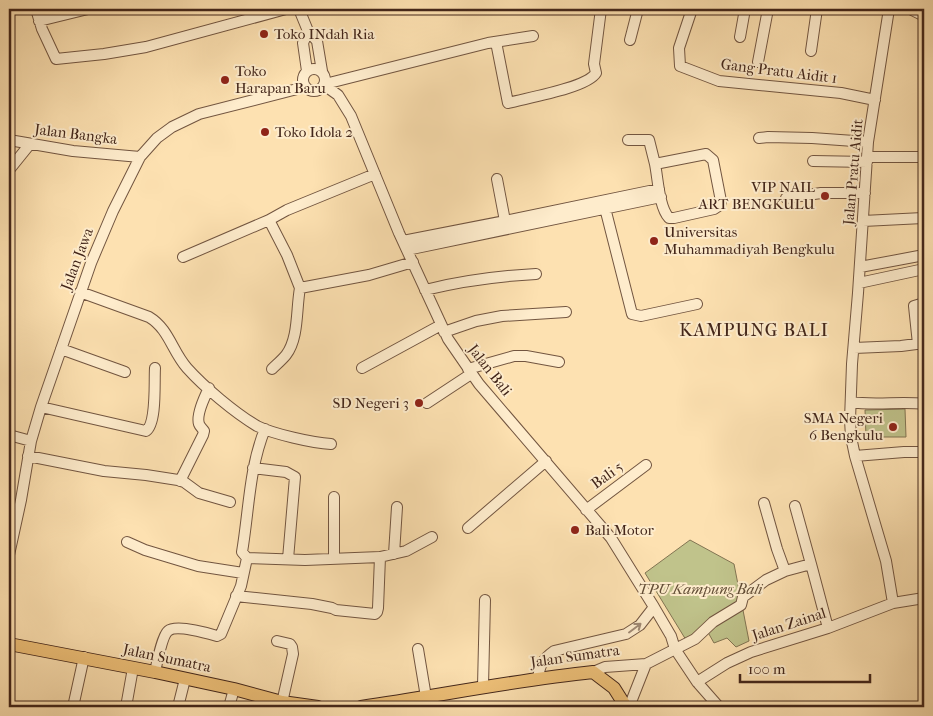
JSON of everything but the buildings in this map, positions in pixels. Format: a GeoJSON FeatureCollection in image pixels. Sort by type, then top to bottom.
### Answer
{"type":"FeatureCollection","features":[{"type":"Feature","properties":{"kind":"main road","name":"Jalan Sumatra"},"geometry":{"type":"LineString","coordinates":[[9,644],[234,689],[281,704],[318,707]]}},
{"type":"Feature","properties":{"kind":"main road","name":"Jalan Sumatra"},"geometry":{"type":"LineString","coordinates":[[360,707],[483,686],[593,672]]}},
{"type":"Feature","properties":{"kind":"main road"},"geometry":{"type":"LineString","coordinates":[[593,672],[614,688],[628,707]]}},
{"type":"Feature","properties":{"kind":"street"},"geometry":{"type":"LineString","coordinates":[[36,9],[39,21],[56,59],[146,47],[286,9]]}},
{"type":"Feature","properties":{"kind":"street"},"geometry":{"type":"LineString","coordinates":[[39,21],[88,9]]}},
{"type":"Feature","properties":{"kind":"street"},"geometry":{"type":"LineString","coordinates":[[300,9],[308,32],[317,41],[322,71],[325,76],[324,85]]}},
{"type":"Feature","properties":{"kind":"street"},"geometry":{"type":"LineString","coordinates":[[496,42],[508,103],[553,92],[584,82],[596,73],[594,64],[601,9]]}},
{"type":"Feature","properties":{"kind":"street"},"geometry":{"type":"LineString","coordinates":[[630,40],[638,9]]}},
{"type":"Feature","properties":{"kind":"street","name":"Gang Pratu Aidit 1"},"geometry":{"type":"LineString","coordinates":[[692,9],[679,48],[680,66],[719,81],[841,93],[875,100]]}},
{"type":"Feature","properties":{"kind":"street"},"geometry":{"type":"LineString","coordinates":[[740,37],[745,9]]}},
{"type":"Feature","properties":{"kind":"street"},"geometry":{"type":"LineString","coordinates":[[758,62],[768,9]]}},
{"type":"Feature","properties":{"kind":"street"},"geometry":{"type":"LineString","coordinates":[[811,51],[817,9]]}},
{"type":"Feature","properties":{"kind":"street","name":"Jalan Pratu Aidit"},"geometry":{"type":"LineString","coordinates":[[889,9],[868,142],[852,364],[851,437],[886,561],[893,603]]}},
{"type":"Feature","properties":{"kind":"street"},"geometry":{"type":"LineString","coordinates":[[910,9],[924,16]]}},
{"type":"Feature","properties":{"kind":"street"},"geometry":{"type":"LineString","coordinates":[[308,32],[303,43],[307,71],[303,80],[305,86],[315,91],[324,85],[496,42],[534,36]]}},
{"type":"Feature","properties":{"kind":"street"},"geometry":{"type":"LineString","coordinates":[[307,71],[314,68],[322,71]]}},
{"type":"Feature","properties":{"kind":"street","name":"Jalan Bali"},"geometry":{"type":"LineString","coordinates":[[324,85],[338,95],[351,116],[442,328],[470,371],[611,538],[654,607],[676,649],[697,682],[719,707]]}},
{"type":"Feature","properties":{"kind":"street","name":"Jalan Jawa"},"geometry":{"type":"LineString","coordinates":[[9,555],[13,511],[41,407],[80,292],[102,237],[140,157],[157,138],[172,126],[199,114],[305,86]]}},
{"type":"Feature","properties":{"kind":"street"},"geometry":{"type":"LineString","coordinates":[[759,138],[812,138],[868,142]]}},
{"type":"Feature","properties":{"kind":"street","name":"Jalan Bangka"},"geometry":{"type":"LineString","coordinates":[[9,140],[73,151],[140,157]]}},
{"type":"Feature","properties":{"kind":"street"},"geometry":{"type":"LineString","coordinates":[[628,140],[649,140],[660,193],[667,215],[672,218],[720,206],[721,202],[712,160],[709,155],[655,164]]}},
{"type":"Feature","properties":{"kind":"street"},"geometry":{"type":"LineString","coordinates":[[9,170],[30,144]]}},
{"type":"Feature","properties":{"kind":"street"},"geometry":{"type":"LineString","coordinates":[[813,160],[924,157]]}},
{"type":"Feature","properties":{"kind":"street"},"geometry":{"type":"LineString","coordinates":[[183,257],[269,220],[287,210],[375,174]]}},
{"type":"Feature","properties":{"kind":"street"},"geometry":{"type":"LineString","coordinates":[[497,179],[506,221]]}},
{"type":"Feature","properties":{"kind":"street"},"geometry":{"type":"LineString","coordinates":[[786,198],[821,193],[865,192]]}},
{"type":"Feature","properties":{"kind":"street"},"geometry":{"type":"LineString","coordinates":[[405,245],[660,193]]}},
{"type":"Feature","properties":{"kind":"street"},"geometry":{"type":"LineString","coordinates":[[405,245],[506,221],[604,205]]}},
{"type":"Feature","properties":{"kind":"street"},"geometry":{"type":"LineString","coordinates":[[604,205],[632,314],[641,316],[696,304]]}},
{"type":"Feature","properties":{"kind":"street"},"geometry":{"type":"LineString","coordinates":[[863,221],[924,218]]}},
{"type":"Feature","properties":{"kind":"street"},"geometry":{"type":"LineString","coordinates":[[269,220],[287,255],[300,288],[291,346],[286,355],[272,369]]}},
{"type":"Feature","properties":{"kind":"street"},"geometry":{"type":"LineString","coordinates":[[860,267],[924,255]]}},
{"type":"Feature","properties":{"kind":"street"},"geometry":{"type":"LineString","coordinates":[[300,288],[369,275],[413,262]]}},
{"type":"Feature","properties":{"kind":"street"},"geometry":{"type":"LineString","coordinates":[[859,283],[924,269]]}},
{"type":"Feature","properties":{"kind":"street"},"geometry":{"type":"LineString","coordinates":[[425,290],[450,284],[536,274]]}},
{"type":"Feature","properties":{"kind":"street"},"geometry":{"type":"LineString","coordinates":[[80,292],[156,321],[165,331],[187,367],[207,391],[264,431],[331,444]]}},
{"type":"Feature","properties":{"kind":"street"},"geometry":{"type":"LineString","coordinates":[[854,348],[921,344],[914,306],[924,303]]}},
{"type":"Feature","properties":{"kind":"street"},"geometry":{"type":"LineString","coordinates":[[362,368],[442,328],[476,320],[566,312]]}},
{"type":"Feature","properties":{"kind":"street"},"geometry":{"type":"LineString","coordinates":[[61,349],[125,372]]}},
{"type":"Feature","properties":{"kind":"street"},"geometry":{"type":"LineString","coordinates":[[427,403],[470,371],[514,356],[526,356],[559,362]]}},
{"type":"Feature","properties":{"kind":"street"},"geometry":{"type":"LineString","coordinates":[[41,407],[146,431],[152,418],[155,368]]}},
{"type":"Feature","properties":{"kind":"street"},"geometry":{"type":"LineString","coordinates":[[180,481],[204,435],[199,422],[207,391]]}},
{"type":"Feature","properties":{"kind":"street"},"geometry":{"type":"LineString","coordinates":[[851,402],[861,404],[924,404]]}},
{"type":"Feature","properties":{"kind":"street"},"geometry":{"type":"LineString","coordinates":[[264,431],[254,468],[242,552],[247,558],[288,560],[380,557],[406,551],[432,537]]}},
{"type":"Feature","properties":{"kind":"street"},"geometry":{"type":"LineString","coordinates":[[9,435],[31,441]]}},
{"type":"Feature","properties":{"kind":"street"},"geometry":{"type":"LineString","coordinates":[[855,456],[924,452]]}},
{"type":"Feature","properties":{"kind":"street"},"geometry":{"type":"LineString","coordinates":[[28,456],[104,471],[146,475],[180,481],[199,494],[230,502]]}},
{"type":"Feature","properties":{"kind":"street"},"geometry":{"type":"LineString","coordinates":[[468,528],[546,461]]}},
{"type":"Feature","properties":{"kind":"street","name":"Bali 5"},"geometry":{"type":"LineString","coordinates":[[586,510],[646,465]]}},
{"type":"Feature","properties":{"kind":"street"},"geometry":{"type":"LineString","coordinates":[[254,468],[286,472],[295,477],[288,560]]}},
{"type":"Feature","properties":{"kind":"street"},"geometry":{"type":"LineString","coordinates":[[334,496],[334,559]]}},
{"type":"Feature","properties":{"kind":"street"},"geometry":{"type":"LineString","coordinates":[[764,503],[785,571]]}},
{"type":"Feature","properties":{"kind":"street"},"geometry":{"type":"LineString","coordinates":[[795,506],[828,628]]}},
{"type":"Feature","properties":{"kind":"street"},"geometry":{"type":"LineString","coordinates":[[394,554],[398,507]]}},
{"type":"Feature","properties":{"kind":"street"},"geometry":{"type":"LineString","coordinates":[[127,542],[145,550],[198,566],[243,573]]}},
{"type":"Feature","properties":{"kind":"street"},"geometry":{"type":"LineString","coordinates":[[236,596],[312,604],[336,610],[375,614],[378,608],[380,557]]}},
{"type":"Feature","properties":{"kind":"street"},"geometry":{"type":"LineString","coordinates":[[154,672],[167,631],[176,628],[220,635],[241,586],[247,558]]}},
{"type":"Feature","properties":{"kind":"street"},"geometry":{"type":"LineString","coordinates":[[628,707],[646,664],[695,639],[713,622],[740,605],[743,597],[766,580],[785,571],[811,564]]}},
{"type":"Feature","properties":{"kind":"street","name":"Jalan Zainal"},"geometry":{"type":"LineString","coordinates":[[697,682],[726,663],[750,652],[828,628],[893,603],[924,598]]}},
{"type":"Feature","properties":{"kind":"street"},"geometry":{"type":"LineString","coordinates":[[483,686],[486,600]]}},
{"type":"Feature","properties":{"kind":"street"},"geometry":{"type":"LineString","coordinates":[[538,678],[540,665],[544,658],[554,651],[626,634],[640,625],[654,607]]}},
{"type":"Feature","properties":{"kind":"street"},"geometry":{"type":"LineString","coordinates":[[276,641],[290,644],[292,647],[292,661],[281,704]]}},
{"type":"Feature","properties":{"kind":"street"},"geometry":{"type":"LineString","coordinates":[[418,649],[426,697]]}},
{"type":"Feature","properties":{"kind":"street"},"geometry":{"type":"LineString","coordinates":[[73,707],[84,658]]}},
{"type":"Feature","properties":{"kind":"street","name":"Jalan Sumatra"},"geometry":{"type":"LineString","coordinates":[[593,672],[605,667],[646,664]]}},
{"type":"Feature","properties":{"kind":"street"},"geometry":{"type":"LineString","coordinates":[[126,707],[133,668]]}},
{"type":"Feature","properties":{"kind":"street"},"geometry":{"type":"LineString","coordinates":[[178,707],[185,679]]}},
{"type":"Feature","properties":{"kind":"street"},"geometry":{"type":"LineString","coordinates":[[229,707],[234,689]]}},
{"type":"Feature","properties":{"kind":"green space"},"geometry":{"type":"Polygon","coordinates":[[[905,409],[906,437],[866,437],[865,410],[905,409]]]}},
{"type":"Feature","properties":{"kind":"green space","name":"TPU Kampung Bali"},"geometry":{"type":"Polygon","coordinates":[[[690,540],[734,564],[749,641],[736,647],[727,638],[714,643],[705,627],[686,640],[645,573],[690,540]]]}},
{"type":"Feature","properties":{"kind":"place","name":"Toko INdah Ria"},"geometry":{"type":"Point","coordinates":[264,34]}},
{"type":"Feature","properties":{"kind":"place","name":"Toko Harapan Baru"},"geometry":{"type":"Point","coordinates":[225,80]}},
{"type":"Feature","properties":{"kind":"place","name":"Toko Idola 2"},"geometry":{"type":"Point","coordinates":[265,132]}},
{"type":"Feature","properties":{"kind":"place","name":"VIP NAIL ART BENGKULU"},"geometry":{"type":"Point","coordinates":[825,196]}},
{"type":"Feature","properties":{"kind":"place","name":"Universitas Muhammadiyah Bengkulu"},"geometry":{"type":"Point","coordinates":[654,241]}},
{"type":"Feature","properties":{"kind":"place","name":"SD Negeri 3"},"geometry":{"type":"Point","coordinates":[419,403]}},
{"type":"Feature","properties":{"kind":"place","name":"SMA Negeri 6 Bengkulu"},"geometry":{"type":"Point","coordinates":[893,427]}},
{"type":"Feature","properties":{"kind":"place","name":"Bali Motor"},"geometry":{"type":"Point","coordinates":[575,530]}},
{"type":"Feature","properties":{"kind":"district","name":"KAMPUNG BALI"},"geometry":{"type":"Point","coordinates":[754,330]}}]}
